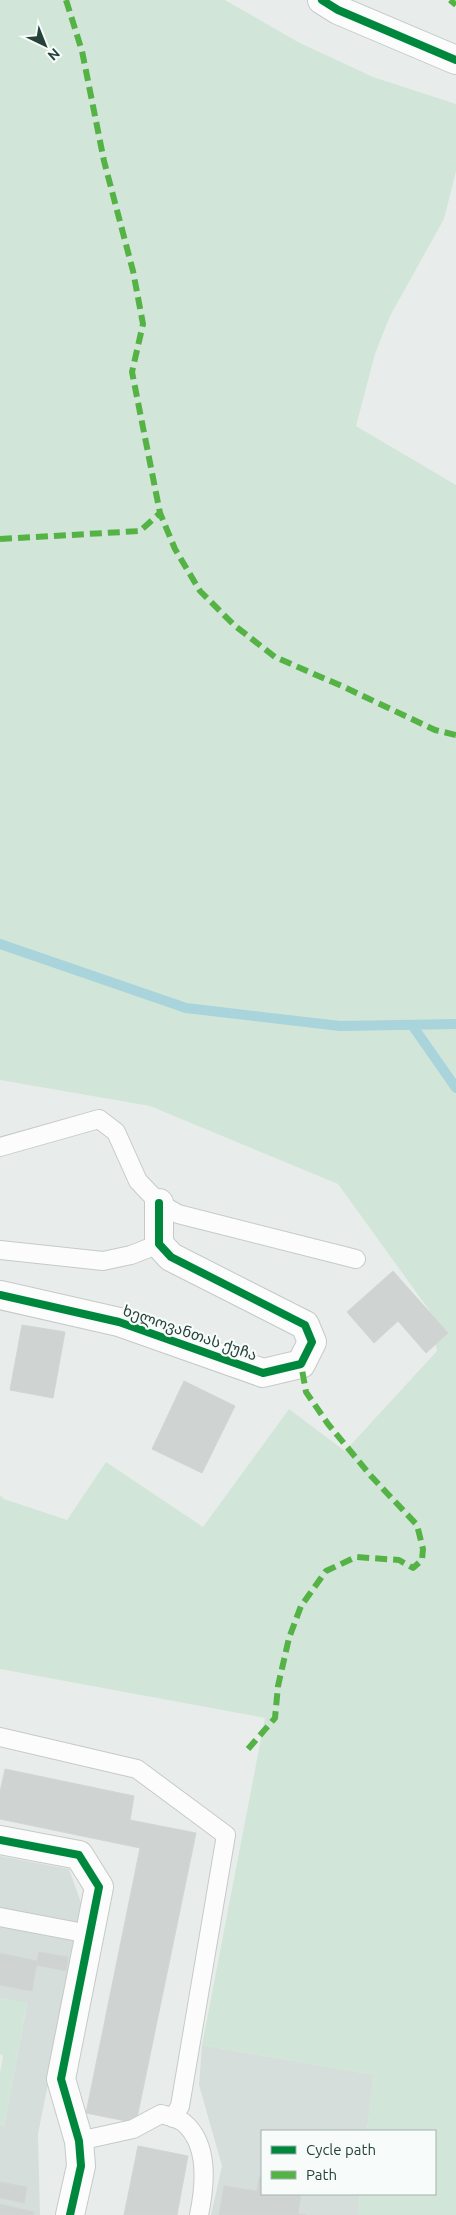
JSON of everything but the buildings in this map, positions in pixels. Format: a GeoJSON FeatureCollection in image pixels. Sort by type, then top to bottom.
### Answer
{"type":"FeatureCollection","features":[{"type":"Feature","properties":{"kind":"street"},"geometry":{"type":"LineString","coordinates":[[322,0],[338,10],[456,60]]}},
{"type":"Feature","properties":{"kind":"street"},"geometry":{"type":"LineString","coordinates":[[159,1203],[159,1244]]}},
{"type":"Feature","properties":{"kind":"street","name":"ხელოვანთას ქუჩა"},"geometry":{"type":"LineString","coordinates":[[0,1295],[119,1322],[263,1373],[301,1364],[312,1342],[305,1325],[171,1257],[159,1244]]}},
{"type":"Feature","properties":{"kind":"street"},"geometry":{"type":"LineString","coordinates":[[0,1840],[79,1854],[100,1887],[60,2079],[79,2141],[81,2166],[70,2215]]}},
{"type":"Feature","properties":{"kind":"lane"},"geometry":{"type":"LineString","coordinates":[[0,1147],[99,1119],[116,1132],[138,1182],[159,1203],[178,1214],[356,1259]]}},
{"type":"Feature","properties":{"kind":"lane"},"geometry":{"type":"LineString","coordinates":[[0,1250],[103,1261],[131,1255],[159,1244]]}},
{"type":"Feature","properties":{"kind":"lane"},"geometry":{"type":"LineString","coordinates":[[0,1738],[137,1769],[226,1835],[180,2106],[173,2118]]}},
{"type":"Feature","properties":{"kind":"lane"},"geometry":{"type":"LineString","coordinates":[[0,1918],[89,1934]]}},
{"type":"Feature","properties":{"kind":"lane"},"geometry":{"type":"LineString","coordinates":[[79,2141],[133,2129],[161,2114],[182,2121],[195,2136],[202,2157],[205,2186],[199,2215]]}},
{"type":"Feature","properties":{"kind":"shaded area"},"geometry":{"type":"Polygon","coordinates":[[[0,1856],[69,1869],[83,1908],[38,2134],[40,2215],[0,2215],[0,2125],[4,2126],[27,2004],[0,1998],[0,1856]]]}},
{"type":"Feature","properties":{"kind":"shaded area"},"geometry":{"type":"Polygon","coordinates":[[[202,2045],[374,2075],[367,2130],[261,2130],[261,2195],[360,2195],[358,2215],[211,2215],[222,2166],[199,2085],[202,2045]]]}},
{"type":"Feature","properties":{"kind":"green space"},"geometry":{"type":"Polygon","coordinates":[[[0,0],[225,0],[298,42],[373,77],[456,104],[456,171],[444,219],[390,316],[375,354],[356,426],[456,485],[456,2215],[358,2215],[360,2195],[436,2195],[436,2130],[367,2130],[373,2075],[202,2045],[265,1718],[0,1669],[0,1495],[4,1499],[67,1520],[106,1462],[203,1527],[289,1409],[345,1451],[437,1351],[429,1310],[338,1184],[150,1106],[0,1080],[0,0]]]}},
{"type":"Feature","properties":{"kind":"green space"},"geometry":{"type":"Polygon","coordinates":[[[0,1998],[27,2003],[4,2126],[0,2125],[0,2073],[3,2056],[0,2054],[0,1998]]]}},
{"type":"Feature","properties":{"kind":"waterway"},"geometry":{"type":"LineString","coordinates":[[0,944],[186,1008],[340,1026],[456,1024]]}},
{"type":"Feature","properties":{"kind":"waterway"},"geometry":{"type":"LineString","coordinates":[[412,1025],[456,1088]]}},
{"type":"Feature","properties":{"kind":"marked path"},"geometry":{"type":"LineString","coordinates":[[66,0],[82,51],[104,161],[133,271],[143,324],[132,372],[160,513],[175,549],[200,591],[234,625],[275,657],[435,730],[456,735]]}},
{"type":"Feature","properties":{"kind":"marked path"},"geometry":{"type":"LineString","coordinates":[[450,0],[456,5]]}},
{"type":"Feature","properties":{"kind":"marked path"},"geometry":{"type":"LineString","coordinates":[[0,539],[140,531],[160,513]]}},
{"type":"Feature","properties":{"kind":"marked path"},"geometry":{"type":"LineString","coordinates":[[248,1749],[275,1718],[278,1686],[289,1638],[301,1606],[326,1571],[356,1557],[399,1560],[413,1568],[422,1560],[423,1549],[417,1525],[371,1476],[328,1424],[306,1392],[301,1364]]}},
{"type":"Feature","properties":{"kind":"cycle path"},"geometry":{"type":"LineString","coordinates":[[322,0],[338,10],[456,60]]}},
{"type":"Feature","properties":{"kind":"cycle path"},"geometry":{"type":"LineString","coordinates":[[0,1295],[119,1322],[263,1373],[301,1364],[312,1342],[305,1325],[171,1257],[159,1244],[159,1203]]}},
{"type":"Feature","properties":{"kind":"cycle path"},"geometry":{"type":"LineString","coordinates":[[0,1840],[79,1855],[99,1887],[61,2079],[79,2141],[81,2166],[70,2215]]}}]}
